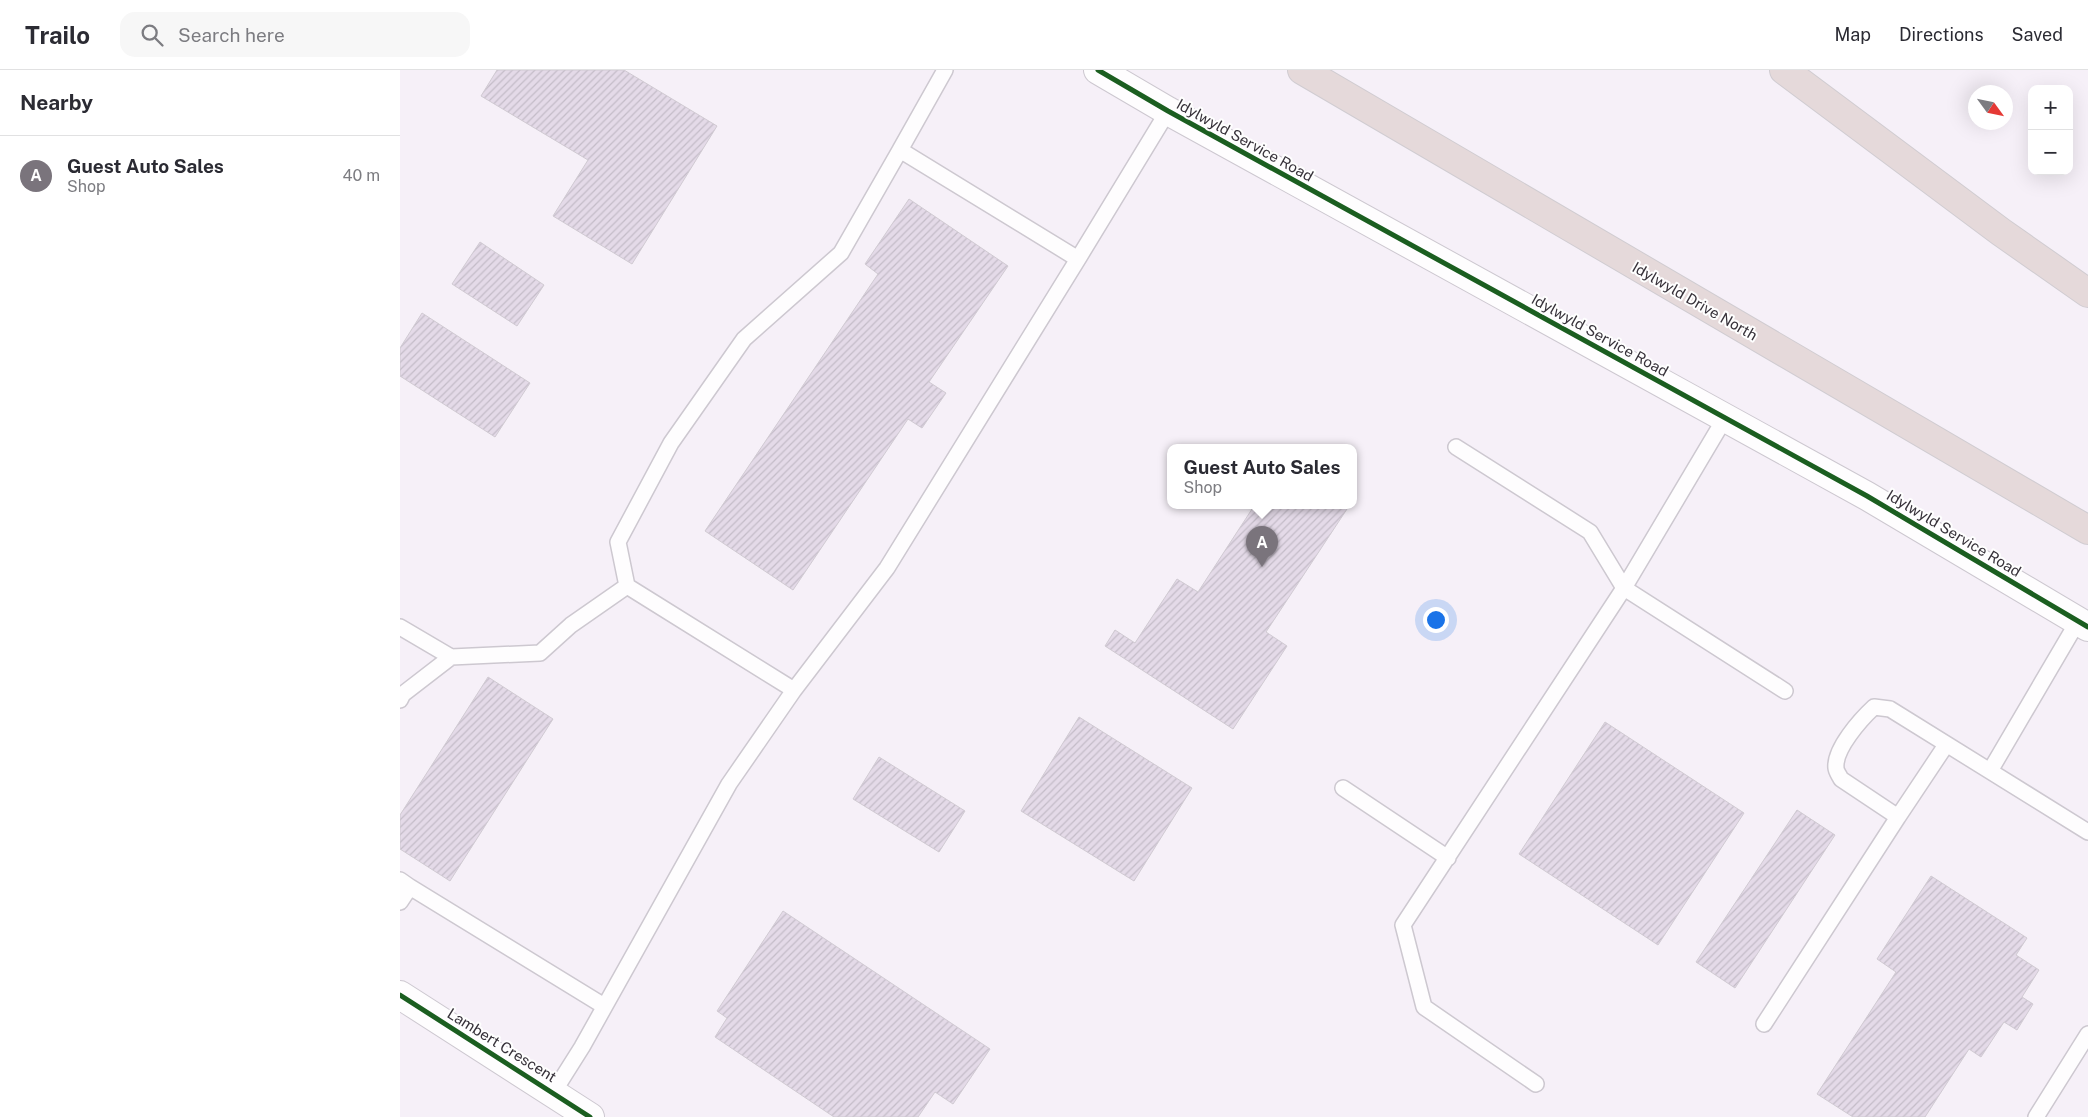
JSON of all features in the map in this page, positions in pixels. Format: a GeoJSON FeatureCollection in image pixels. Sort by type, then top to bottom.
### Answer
{"type":"FeatureCollection","features":[{"type":"Feature","properties":{"kind":"highway","name":"Idylwyld Drive North"},"geometry":{"type":"LineString","coordinates":[[1302,70],[2088,530]]}},
{"type":"Feature","properties":{"kind":"highway"},"geometry":{"type":"LineString","coordinates":[[1784,70],[2001,232],[2088,292]]}},
{"type":"Feature","properties":{"kind":"street","name":"Idylwyld Service Road"},"geometry":{"type":"LineString","coordinates":[[1098,70],[1168,112],[1875,501],[2083,624]]}},
{"type":"Feature","properties":{"kind":"street","name":"Lambert Crescent"},"geometry":{"type":"LineString","coordinates":[[400,995],[590,1117]]}},
{"type":"Feature","properties":{"kind":"lane"},"geometry":{"type":"LineString","coordinates":[[794,690],[627,586],[618,542],[671,443],[744,339],[841,253],[945,70]]}},
{"type":"Feature","properties":{"kind":"lane"},"geometry":{"type":"LineString","coordinates":[[553,1092],[582,1047],[729,784],[794,690],[887,568],[1168,112]]}},
{"type":"Feature","properties":{"kind":"lane"},"geometry":{"type":"LineString","coordinates":[[900,150],[1078,259]]}},
{"type":"Feature","properties":{"kind":"lane"},"geometry":{"type":"LineString","coordinates":[[1536,1084],[1424,1007],[1403,925],[1624,588],[1725,418]]}},
{"type":"Feature","properties":{"kind":"lane"},"geometry":{"type":"LineString","coordinates":[[1456,447],[1590,532],[1624,588],[1785,691]]}},
{"type":"Feature","properties":{"kind":"lane"},"geometry":{"type":"LineString","coordinates":[[400,627],[452,657],[540,653],[570,625],[627,586]]}},
{"type":"Feature","properties":{"kind":"lane"},"geometry":{"type":"LineString","coordinates":[[1990,771],[2083,624]]}},
{"type":"Feature","properties":{"kind":"lane"},"geometry":{"type":"LineString","coordinates":[[400,700],[403,694],[452,657]]}},
{"type":"Feature","properties":{"kind":"lane"},"geometry":{"type":"LineString","coordinates":[[1898,817],[1841,779],[1836,769],[1838,755],[1860,719],[1874,707],[1890,709],[2088,832]]}},
{"type":"Feature","properties":{"kind":"lane"},"geometry":{"type":"LineString","coordinates":[[1764,1024],[1946,745]]}},
{"type":"Feature","properties":{"kind":"lane"},"geometry":{"type":"LineString","coordinates":[[1343,788],[1448,858]]}},
{"type":"Feature","properties":{"kind":"lane"},"geometry":{"type":"LineString","coordinates":[[400,902],[405,883],[604,1006]]}},
{"type":"Feature","properties":{"kind":"lane"},"geometry":{"type":"LineString","coordinates":[[2036,1117],[2088,1034]]}},
{"type":"Feature","properties":{"kind":"building"},"geometry":{"type":"Polygon","coordinates":[[[497,70],[624,70],[717,126],[632,264],[553,216],[588,160],[481,96],[497,70]]]}},
{"type":"Feature","properties":{"kind":"building"},"geometry":{"type":"Polygon","coordinates":[[[909,199],[1008,266],[929,382],[946,393],[922,428],[908,419],[793,590],[705,531],[878,274],[865,264],[909,199]]]}},
{"type":"Feature","properties":{"kind":"building"},"geometry":{"type":"Polygon","coordinates":[[[480,242],[544,285],[517,326],[452,284],[480,242]]]}},
{"type":"Feature","properties":{"kind":"building"},"geometry":{"type":"Polygon","coordinates":[[[422,313],[530,383],[495,437],[400,376],[400,348],[422,313]]]}},
{"type":"Feature","properties":{"kind":"building"},"geometry":{"type":"Polygon","coordinates":[[[1252,509],[1347,509],[1266,632],[1287,646],[1233,729],[1105,646],[1115,630],[1135,643],[1177,579],[1198,592],[1252,509]]]}},
{"type":"Feature","properties":{"kind":"building"},"geometry":{"type":"Polygon","coordinates":[[[488,677],[553,719],[450,881],[400,849],[400,815],[488,677]]]}},
{"type":"Feature","properties":{"kind":"building"},"geometry":{"type":"Polygon","coordinates":[[[1079,717],[1192,788],[1134,881],[1021,811],[1079,717]]]}},
{"type":"Feature","properties":{"kind":"building"},"geometry":{"type":"Polygon","coordinates":[[[1605,722],[1744,813],[1658,945],[1519,854],[1605,722]]]}},
{"type":"Feature","properties":{"kind":"building"},"geometry":{"type":"Polygon","coordinates":[[[879,757],[965,811],[939,852],[853,799],[879,757]]]}},
{"type":"Feature","properties":{"kind":"building"},"geometry":{"type":"Polygon","coordinates":[[[1797,810],[1835,835],[1735,988],[1696,962],[1797,810]]]}},
{"type":"Feature","properties":{"kind":"building"},"geometry":{"type":"Polygon","coordinates":[[[1931,876],[2027,938],[2016,955],[2039,970],[2022,997],[2033,1004],[2017,1030],[2004,1022],[1981,1057],[1969,1049],[1925,1117],[1853,1117],[1817,1094],[1896,972],[1877,959],[1931,876]]]}},
{"type":"Feature","properties":{"kind":"building"},"geometry":{"type":"Polygon","coordinates":[[[783,911],[990,1049],[953,1104],[935,1092],[918,1117],[834,1117],[715,1037],[727,1018],[717,1011],[783,911]]]}},
{"type":"Feature","properties":{"kind":"cycle path"},"geometry":{"type":"LineString","coordinates":[[1098,70],[1168,111],[1867,496],[2088,627]]}},
{"type":"Feature","properties":{"kind":"cycle path"},"geometry":{"type":"LineString","coordinates":[[400,995],[590,1117]]}},
{"type":"Feature","properties":{"kind":"place","name":"Guest Auto Sales"},"geometry":{"type":"Point","coordinates":[1262,567]}}]}
